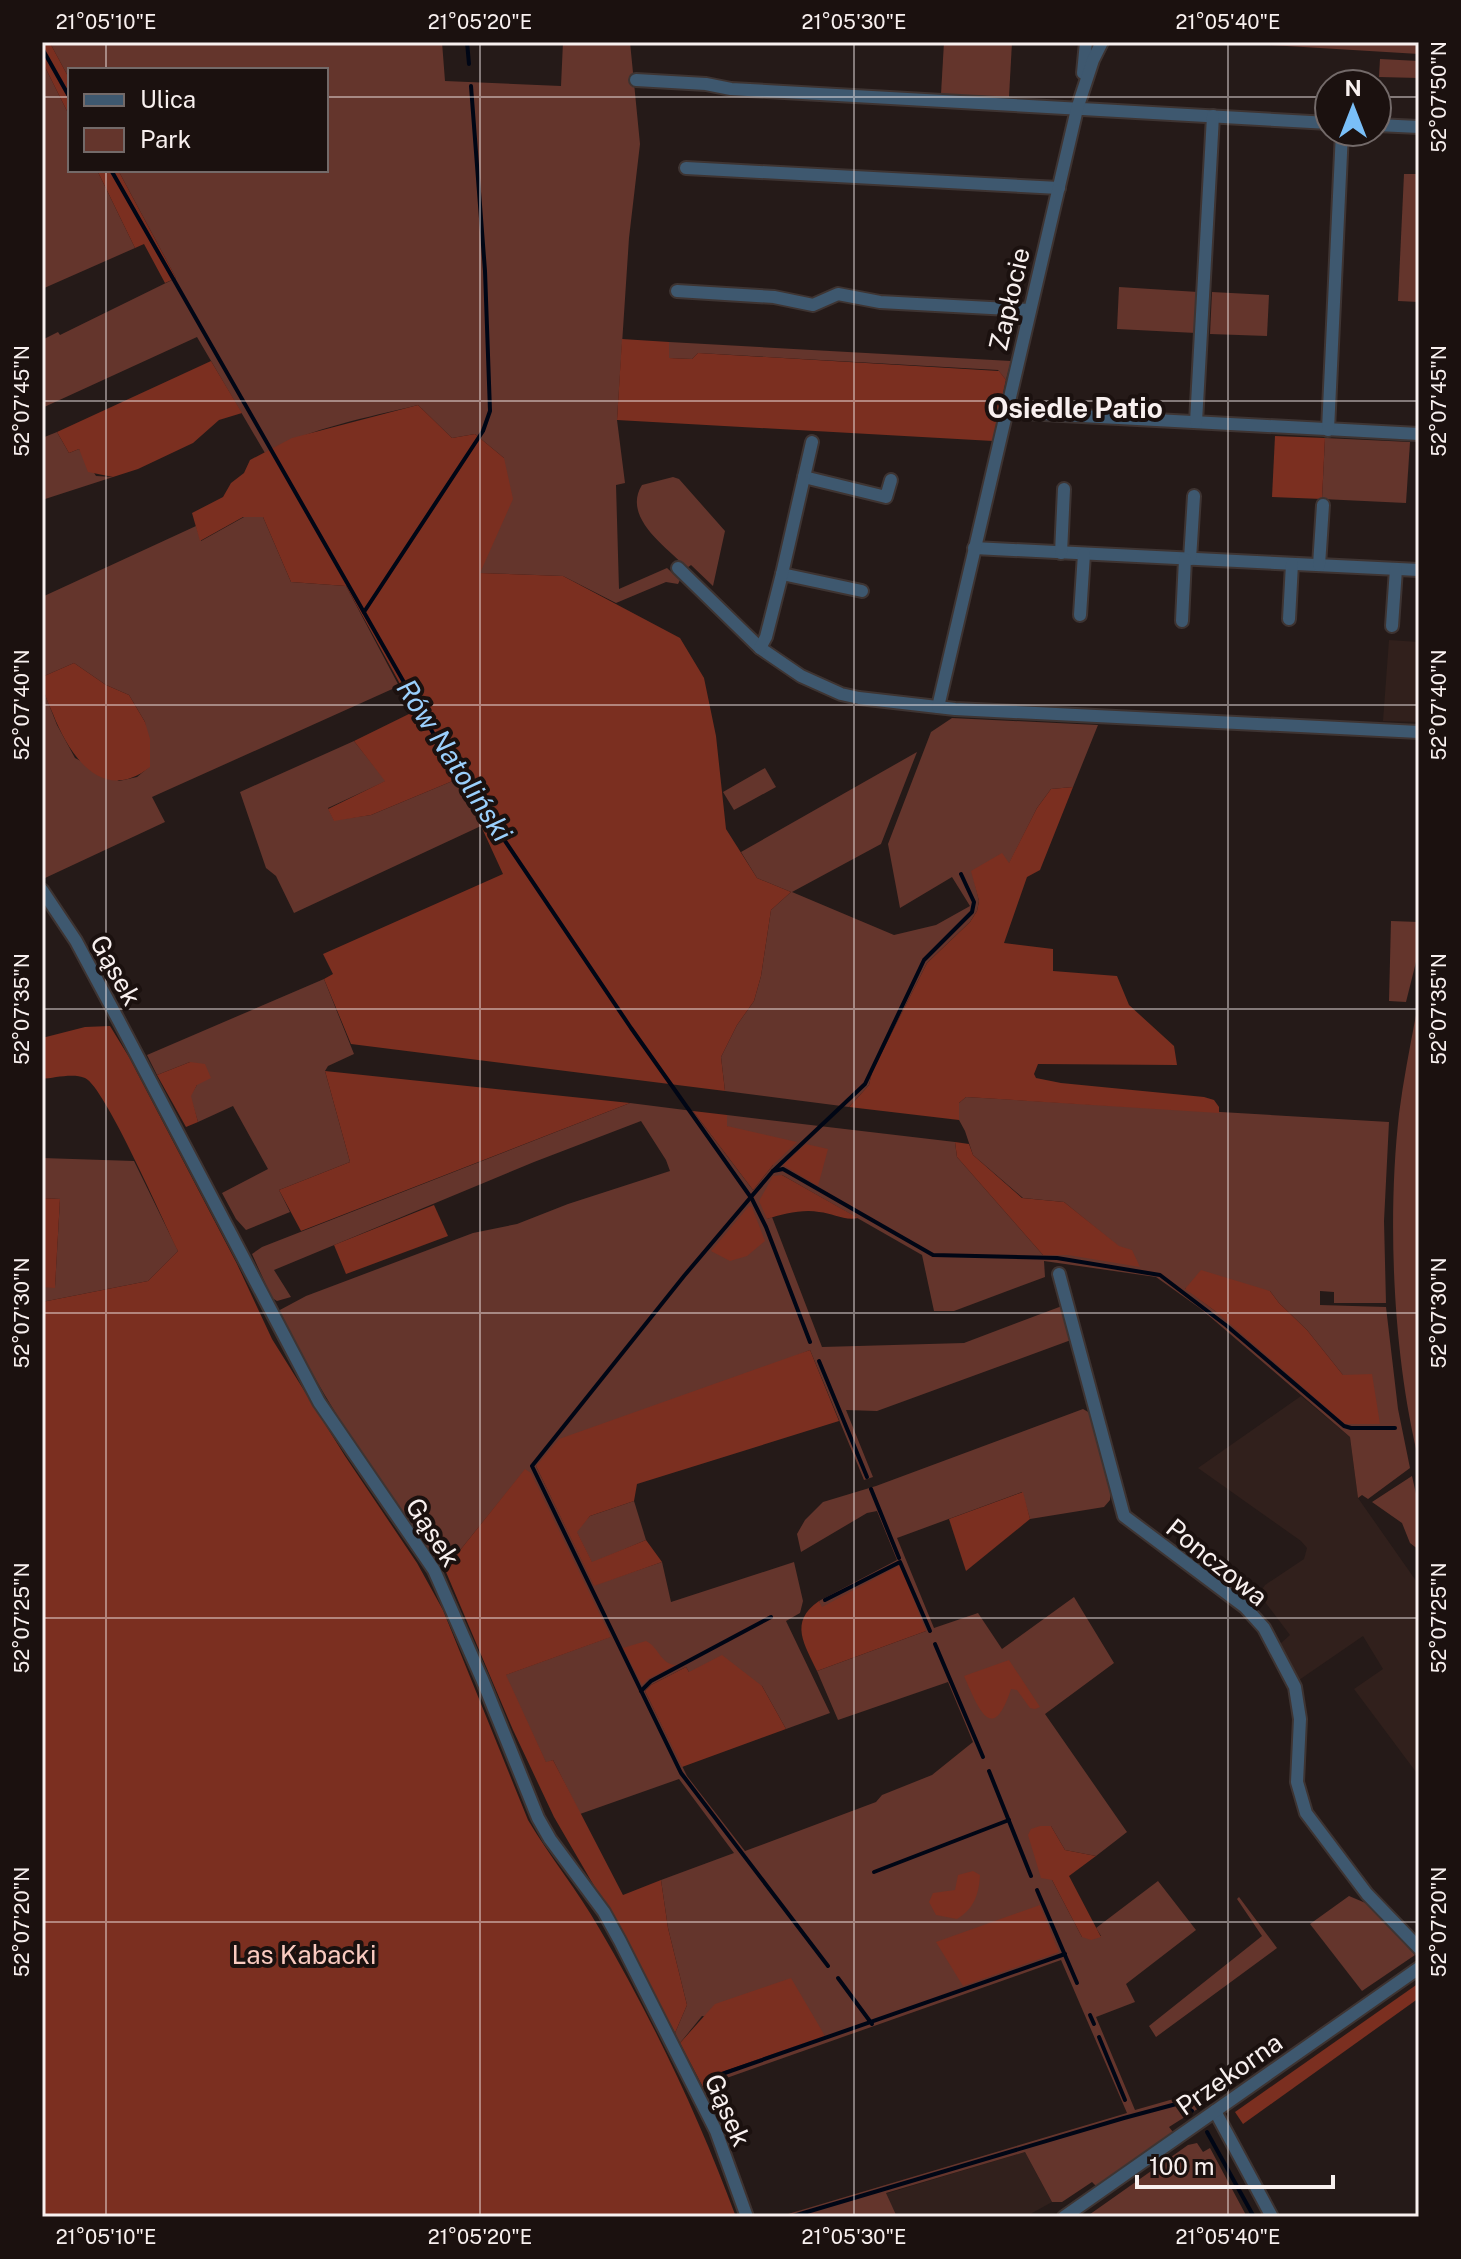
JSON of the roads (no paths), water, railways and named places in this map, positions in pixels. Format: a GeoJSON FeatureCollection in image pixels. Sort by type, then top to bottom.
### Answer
{"type":"FeatureCollection","features":[{"type":"Feature","properties":{"kind":"street","name":"Zapłocie"},"geometry":{"type":"LineString","coordinates":[[938,707],[1082,88],[1086,42]]}},
{"type":"Feature","properties":{"kind":"street","name":"Zapłocie"},"geometry":{"type":"LineString","coordinates":[[1082,88],[1102,42]]}},
{"type":"Feature","properties":{"kind":"street"},"geometry":{"type":"LineString","coordinates":[[636,80],[706,84],[731,89],[1313,122]]}},
{"type":"Feature","properties":{"kind":"street"},"geometry":{"type":"LineString","coordinates":[[1196,422],[1213,116]]}},
{"type":"Feature","properties":{"kind":"street"},"geometry":{"type":"LineString","coordinates":[[1393,126],[1419,127]]}},
{"type":"Feature","properties":{"kind":"street"},"geometry":{"type":"LineString","coordinates":[[1328,430],[1341,148]]}},
{"type":"Feature","properties":{"kind":"street"},"geometry":{"type":"LineString","coordinates":[[686,168],[1059,188]]}},
{"type":"Feature","properties":{"kind":"street"},"geometry":{"type":"LineString","coordinates":[[677,291],[760,295],[813,305],[838,294],[880,302],[1029,310]]}},
{"type":"Feature","properties":{"kind":"street"},"geometry":{"type":"LineString","coordinates":[[1005,412],[1419,434]]}},
{"type":"Feature","properties":{"kind":"street"},"geometry":{"type":"LineString","coordinates":[[760,648],[766,637],[782,574],[812,442]]}},
{"type":"Feature","properties":{"kind":"street"},"geometry":{"type":"LineString","coordinates":[[804,477],[886,497],[891,480]]}},
{"type":"Feature","properties":{"kind":"street"},"geometry":{"type":"LineString","coordinates":[[1061,553],[1064,489]]}},
{"type":"Feature","properties":{"kind":"street"},"geometry":{"type":"LineString","coordinates":[[1182,621],[1194,496]]}},
{"type":"Feature","properties":{"kind":"street"},"geometry":{"type":"LineString","coordinates":[[1319,565],[1323,505]]}},
{"type":"Feature","properties":{"kind":"street"},"geometry":{"type":"LineString","coordinates":[[974,548],[1419,570]]}},
{"type":"Feature","properties":{"kind":"street"},"geometry":{"type":"LineString","coordinates":[[1080,615],[1084,554]]}},
{"type":"Feature","properties":{"kind":"street"},"geometry":{"type":"LineString","coordinates":[[1289,619],[1292,564]]}},
{"type":"Feature","properties":{"kind":"street"},"geometry":{"type":"LineString","coordinates":[[678,568],[760,648],[801,676],[841,694],[896,704],[938,707],[1419,732]]}},
{"type":"Feature","properties":{"kind":"street"},"geometry":{"type":"LineString","coordinates":[[1392,626],[1396,569]]}},
{"type":"Feature","properties":{"kind":"street"},"geometry":{"type":"LineString","coordinates":[[782,574],[862,591]]}},
{"type":"Feature","properties":{"kind":"street","name":"Gąsek"},"geometry":{"type":"LineString","coordinates":[[42,890],[76,941],[319,1402],[434,1570],[493,1705],[528,1797],[550,1839],[604,1912],[620,1941],[716,2131],[747,2217]]}},
{"type":"Feature","properties":{"kind":"street","name":"Ponczowa"},"geometry":{"type":"LineString","coordinates":[[1059,1274],[1124,1516],[1245,1607],[1264,1628],[1295,1687],[1300,1719],[1297,1782],[1306,1813],[1367,1894],[1419,1948]]}},
{"type":"Feature","properties":{"kind":"street","name":"Przekorna"},"geometry":{"type":"LineString","coordinates":[[1064,2217],[1419,1968]]}},
{"type":"Feature","properties":{"kind":"street"},"geometry":{"type":"LineString","coordinates":[[1215,2111],[1272,2217]]}},
{"type":"Feature","properties":{"kind":"waterway"},"geometry":{"type":"LineString","coordinates":[[467,42],[469,64]]}},
{"type":"Feature","properties":{"kind":"waterway","name":"Rów Natoliński"},"geometry":{"type":"LineString","coordinates":[[43,50],[68,94]]}},
{"type":"Feature","properties":{"kind":"waterway"},"geometry":{"type":"LineString","coordinates":[[364,612],[483,431],[490,411],[485,271],[471,86]]}},
{"type":"Feature","properties":{"kind":"waterway","name":"Rów Natoliński"},"geometry":{"type":"LineString","coordinates":[[112,172],[437,740],[631,1028],[752,1199],[766,1227],[810,1342]]}},
{"type":"Feature","properties":{"kind":"waterway"},"geometry":{"type":"LineString","coordinates":[[773,1171],[865,1084],[924,960],[972,912],[974,902],[961,874]]}},
{"type":"Feature","properties":{"kind":"waterway"},"geometry":{"type":"LineString","coordinates":[[828,1966],[681,1773],[532,1466],[684,1276],[773,1171],[783,1169],[933,1255],[1057,1258],[1160,1275],[1227,1326],[1344,1426],[1395,1428]]}},
{"type":"Feature","properties":{"kind":"waterway","name":"Rów Natoliński"},"geometry":{"type":"LineString","coordinates":[[819,1361],[867,1477]]}},
{"type":"Feature","properties":{"kind":"waterway","name":"Rów Natoliński"},"geometry":{"type":"LineString","coordinates":[[871,1489],[899,1558]]}},
{"type":"Feature","properties":{"kind":"waterway"},"geometry":{"type":"LineString","coordinates":[[825,1600],[900,1562],[930,1631]]}},
{"type":"Feature","properties":{"kind":"waterway"},"geometry":{"type":"LineString","coordinates":[[641,1691],[651,1681],[771,1617]]}},
{"type":"Feature","properties":{"kind":"waterway","name":"Rów Natoliński"},"geometry":{"type":"LineString","coordinates":[[935,1644],[983,1757]]}},
{"type":"Feature","properties":{"kind":"waterway","name":"Rów Natoliński"},"geometry":{"type":"LineString","coordinates":[[989,1771],[1031,1876]]}},
{"type":"Feature","properties":{"kind":"waterway"},"geometry":{"type":"LineString","coordinates":[[874,1872],[1009,1820]]}},
{"type":"Feature","properties":{"kind":"waterway","name":"Rów Natoliński"},"geometry":{"type":"LineString","coordinates":[[1037,1890],[1077,1983]]}},
{"type":"Feature","properties":{"kind":"waterway"},"geometry":{"type":"LineString","coordinates":[[719,2075],[1065,1954]]}},
{"type":"Feature","properties":{"kind":"waterway"},"geometry":{"type":"LineString","coordinates":[[838,1978],[872,2024]]}},
{"type":"Feature","properties":{"kind":"waterway","name":"Rów Natoliński"},"geometry":{"type":"LineString","coordinates":[[1090,2015],[1094,2024]]}},
{"type":"Feature","properties":{"kind":"waterway","name":"Rów Natoliński"},"geometry":{"type":"LineString","coordinates":[[1099,2037],[1125,2100]]}},
{"type":"Feature","properties":{"kind":"waterway"},"geometry":{"type":"LineString","coordinates":[[790,2217],[1180,2103],[1192,2111]]}},
{"type":"Feature","properties":{"kind":"waterway","name":"Rów Natoliński"},"geometry":{"type":"LineString","coordinates":[[1207,2132],[1254,2217]]}},
{"type":"Feature","properties":{"kind":"district","name":"Osiedle Patio"},"geometry":{"type":"Point","coordinates":[1075,407]}},
{"type":"Feature","properties":{"kind":"park label","name":"Las Kabacki"},"geometry":{"type":"Point","coordinates":[304,1954]}}]}
